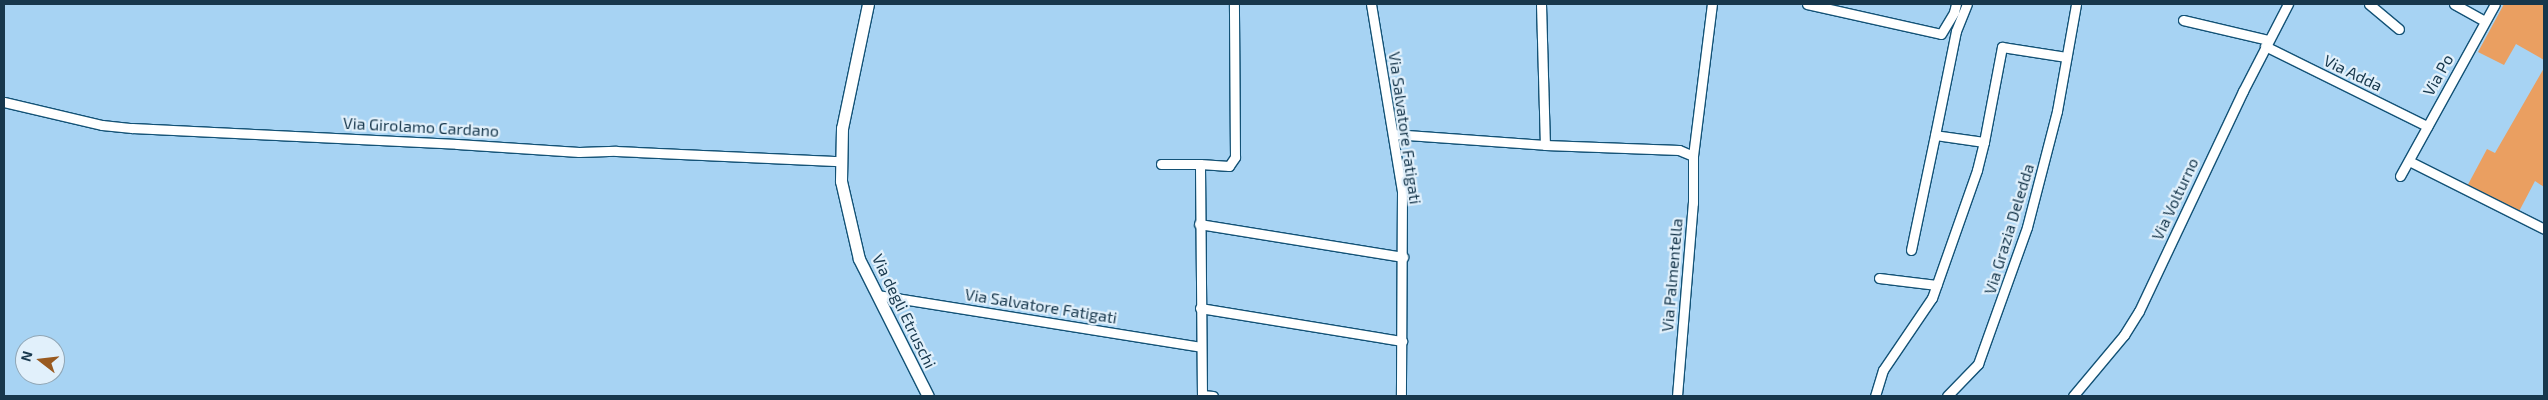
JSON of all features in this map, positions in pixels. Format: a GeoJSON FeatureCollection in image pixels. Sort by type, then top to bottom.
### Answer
{"type":"FeatureCollection","features":[{"type":"Feature","properties":{"kind":"main road","name":"Via degli Etruschi"},"geometry":{"type":"LineString","coordinates":[[868,4],[842,128],[841,181],[859,260],[928,396]]}},
{"type":"Feature","properties":{"kind":"street"},"geometry":{"type":"LineString","coordinates":[[1161,164],[1229,166],[1235,156],[1234,4]]}},
{"type":"Feature","properties":{"kind":"street","name":"Via Salvatore Fatigati"},"geometry":{"type":"LineString","coordinates":[[1371,4],[1402,191],[1401,396]]}},
{"type":"Feature","properties":{"kind":"street"},"geometry":{"type":"LineString","coordinates":[[1541,4],[1545,145]]}},
{"type":"Feature","properties":{"kind":"street","name":"Via Palmentella"},"geometry":{"type":"LineString","coordinates":[[1677,396],[1693,202],[1693,156],[1712,4]]}},
{"type":"Feature","properties":{"kind":"street"},"geometry":{"type":"LineString","coordinates":[[1807,4],[1941,34],[1954,12],[1956,4]]}},
{"type":"Feature","properties":{"kind":"street"},"geometry":{"type":"LineString","coordinates":[[1911,250],[1956,31],[1967,4]]}},
{"type":"Feature","properties":{"kind":"street","name":"Via Grazia Deledda"},"geometry":{"type":"LineString","coordinates":[[1947,396],[1978,364],[2011,277],[2044,168],[2057,111],[2076,4]]}},
{"type":"Feature","properties":{"kind":"street","name":"Via Volturno"},"geometry":{"type":"LineString","coordinates":[[2073,396],[2124,335],[2139,311],[2267,43],[2288,4]]}},
{"type":"Feature","properties":{"kind":"street"},"geometry":{"type":"LineString","coordinates":[[2369,4],[2399,29]]}},
{"type":"Feature","properties":{"kind":"street"},"geometry":{"type":"LineString","coordinates":[[2454,4],[2485,21]]}},
{"type":"Feature","properties":{"kind":"street","name":"Via Po"},"geometry":{"type":"LineString","coordinates":[[2400,176],[2495,4]]}},
{"type":"Feature","properties":{"kind":"street","name":"Via Adda"},"geometry":{"type":"LineString","coordinates":[[2183,20],[2267,43],[2427,126]]}},
{"type":"Feature","properties":{"kind":"street"},"geometry":{"type":"LineString","coordinates":[[1875,396],[1883,370],[1932,298],[1937,285],[1977,170],[2002,47],[2066,57]]}},
{"type":"Feature","properties":{"kind":"street","name":"Via Girolamo Cardano"},"geometry":{"type":"LineString","coordinates":[[4,102],[117,127],[579,152],[840,161]]}},
{"type":"Feature","properties":{"kind":"street"},"geometry":{"type":"LineString","coordinates":[[1393,134],[1545,145],[1679,150],[1693,156]]}},
{"type":"Feature","properties":{"kind":"street"},"geometry":{"type":"LineString","coordinates":[[1935,135],[1984,142]]}},
{"type":"Feature","properties":{"kind":"street"},"geometry":{"type":"LineString","coordinates":[[2408,161],[2544,229]]}},
{"type":"Feature","properties":{"kind":"street"},"geometry":{"type":"LineString","coordinates":[[1200,164],[1199,224],[1202,395],[1213,396]]}},
{"type":"Feature","properties":{"kind":"street"},"geometry":{"type":"LineString","coordinates":[[1199,224],[1402,257]]}},
{"type":"Feature","properties":{"kind":"street"},"geometry":{"type":"LineString","coordinates":[[1880,278],[1937,285]]}},
{"type":"Feature","properties":{"kind":"street","name":"Via Salvatore Fatigati"},"geometry":{"type":"LineString","coordinates":[[877,295],[1201,347]]}},
{"type":"Feature","properties":{"kind":"street"},"geometry":{"type":"LineString","coordinates":[[1200,308],[1402,341]]}},
{"type":"Feature","properties":{"kind":"shaded area"},"geometry":{"type":"Polygon","coordinates":[[[2504,4],[2544,4],[2544,60],[2516,44],[2504,65],[2478,52],[2504,4]]]}},
{"type":"Feature","properties":{"kind":"shaded area"},"geometry":{"type":"Polygon","coordinates":[[[2544,68],[2544,187],[2535,181],[2515,219],[2464,192],[2487,149],[2495,153],[2544,68]]]}}]}
